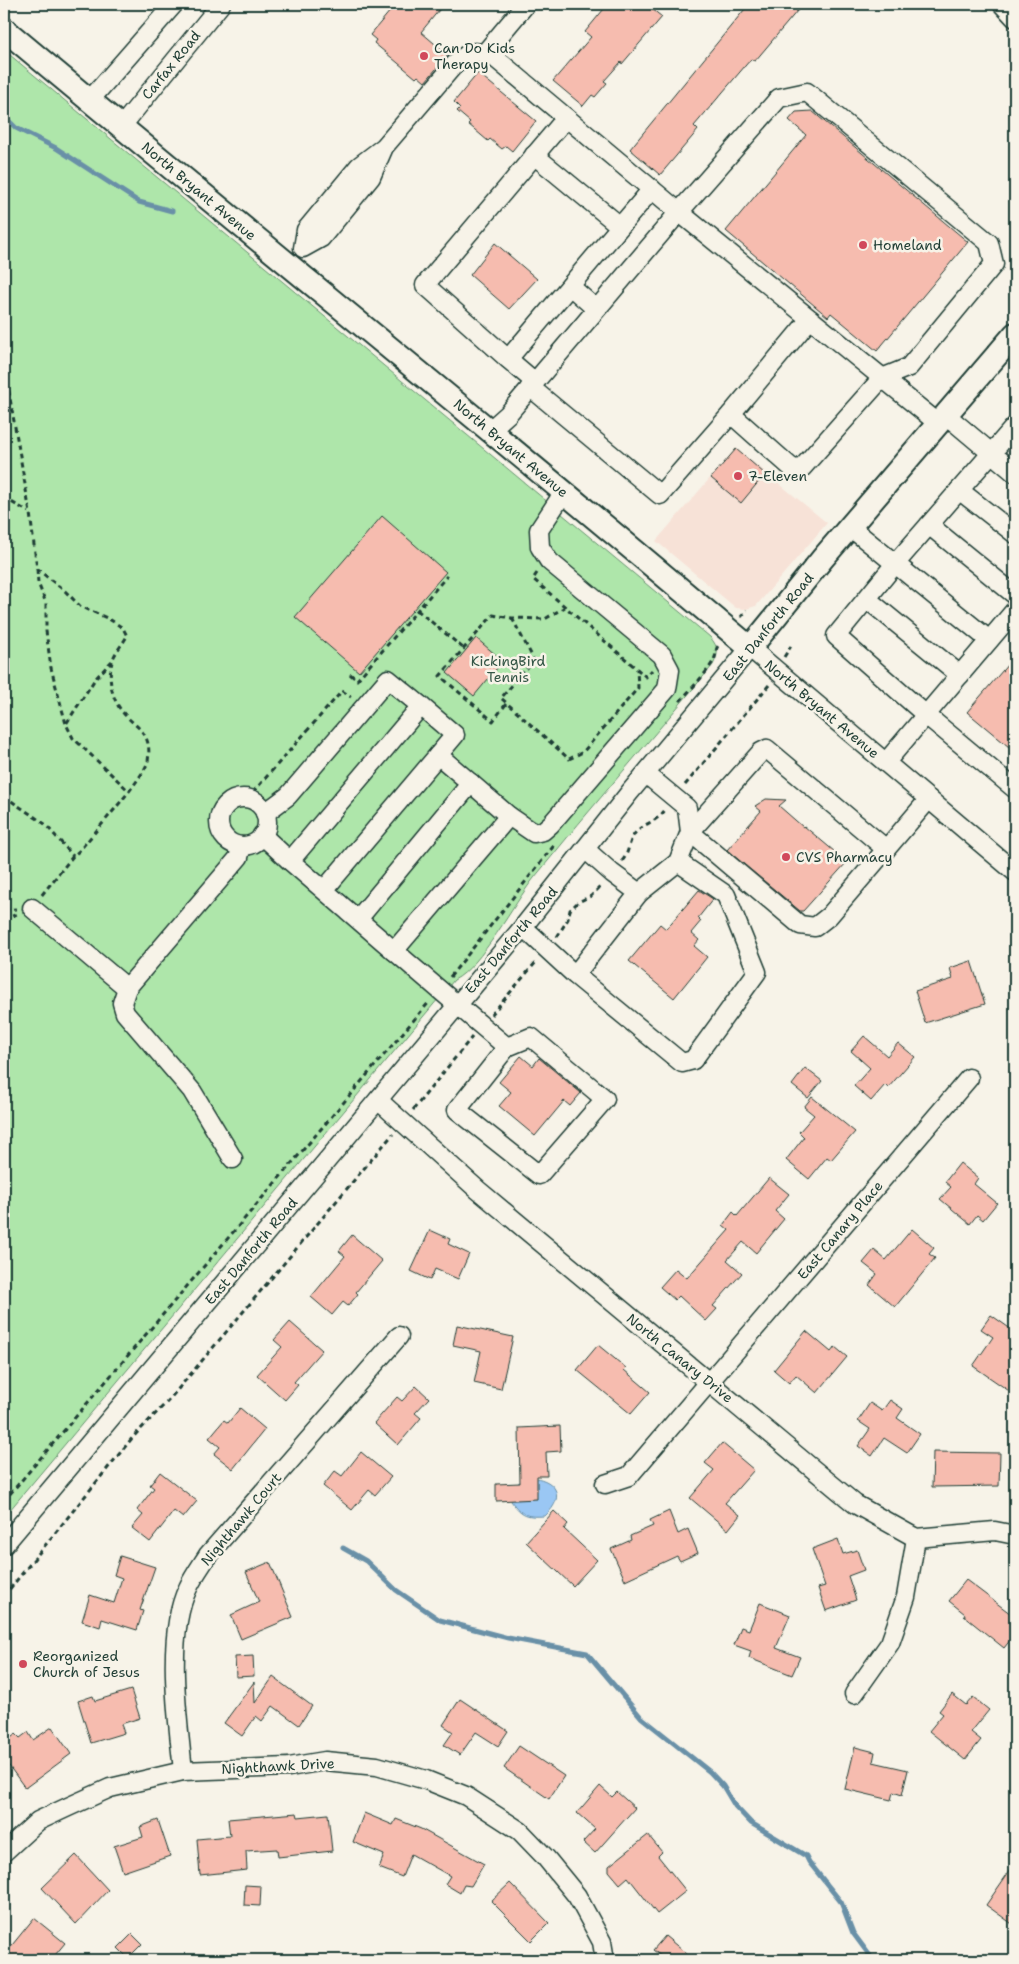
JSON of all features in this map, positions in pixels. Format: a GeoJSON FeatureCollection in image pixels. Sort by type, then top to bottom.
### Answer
{"type":"FeatureCollection","features":[{"type":"Feature","properties":{"kind":"main road","name":"North Bryant Avenue"},"geometry":{"type":"LineString","coordinates":[[4,29],[287,265],[490,430],[750,648]]}},
{"type":"Feature","properties":{"kind":"main road","name":"East Danforth Road"},"geometry":{"type":"LineString","coordinates":[[750,648],[850,527],[1015,334]]}},
{"type":"Feature","properties":{"kind":"street"},"geometry":{"type":"LineString","coordinates":[[90,101],[174,4]]}},
{"type":"Feature","properties":{"kind":"street","name":"Carfax Road"},"geometry":{"type":"LineString","coordinates":[[121,127],[220,4]]}},
{"type":"Feature","properties":{"kind":"street"},"geometry":{"type":"LineString","coordinates":[[484,54],[526,4]]}},
{"type":"Feature","properties":{"kind":"street"},"geometry":{"type":"LineString","coordinates":[[1002,4],[1015,18]]}},
{"type":"Feature","properties":{"kind":"street"},"geometry":{"type":"LineString","coordinates":[[287,265],[303,248],[306,230],[360,166],[384,147],[466,53],[476,51],[496,58],[679,212],[882,378],[990,452],[1015,473]]}},
{"type":"Feature","properties":{"kind":"street"},"geometry":{"type":"LineString","coordinates":[[490,430],[508,414],[679,212],[779,98],[807,92],[989,243],[994,264],[909,367],[882,378],[802,468],[793,468],[731,414]]}},
{"type":"Feature","properties":{"kind":"street"},"geometry":{"type":"LineString","coordinates":[[566,118],[425,285],[508,359],[533,384],[660,495],[810,319]]}},
{"type":"Feature","properties":{"kind":"street"},"geometry":{"type":"LineString","coordinates":[[534,155],[620,226]]}},
{"type":"Feature","properties":{"kind":"street"},"geometry":{"type":"LineString","coordinates":[[508,359],[652,189]]}},
{"type":"Feature","properties":{"kind":"street"},"geometry":{"type":"LineString","coordinates":[[570,286],[596,309]]}},
{"type":"Feature","properties":{"kind":"street"},"geometry":{"type":"LineString","coordinates":[[1015,426],[990,452],[836,636],[926,715],[1015,789]]}},
{"type":"Feature","properties":{"kind":"street"},"geometry":{"type":"LineString","coordinates":[[959,490],[1015,534]]}},
{"type":"Feature","properties":{"kind":"street"},"geometry":{"type":"LineString","coordinates":[[438,756],[509,816],[534,833],[543,831],[667,689],[670,670],[549,561],[540,547],[539,530],[564,492]]}},
{"type":"Feature","properties":{"kind":"street"},"geometry":{"type":"LineString","coordinates":[[929,525],[1015,595]]}},
{"type":"Feature","properties":{"kind":"street"},"geometry":{"type":"LineString","coordinates":[[850,527],[989,640]]}},
{"type":"Feature","properties":{"kind":"street"},"geometry":{"type":"LineString","coordinates":[[867,599],[960,675]]}},
{"type":"Feature","properties":{"kind":"street"},"geometry":{"type":"LineString","coordinates":[[886,762],[1015,610]]}},
{"type":"Feature","properties":{"kind":"street","name":"North Bryant Avenue"},"geometry":{"type":"LineString","coordinates":[[750,648],[1015,872]]}},
{"type":"Feature","properties":{"kind":"street","name":"East Danforth Road"},"geometry":{"type":"LineString","coordinates":[[4,1545],[522,927],[750,648]]}},
{"type":"Feature","properties":{"kind":"street"},"geometry":{"type":"LineString","coordinates":[[265,813],[288,796],[388,679],[455,735],[324,890]]}},
{"type":"Feature","properties":{"kind":"street"},"geometry":{"type":"LineString","coordinates":[[290,861],[421,706]]}},
{"type":"Feature","properties":{"kind":"street"},"geometry":{"type":"LineString","coordinates":[[575,975],[639,893],[678,862],[690,832],[761,752],[767,749],[886,849]]}},
{"type":"Feature","properties":{"kind":"street"},"geometry":{"type":"LineString","coordinates":[[646,774],[687,808],[690,832],[800,925],[815,927],[829,916],[929,799]]}},
{"type":"Feature","properties":{"kind":"street"},"geometry":{"type":"LineString","coordinates":[[358,919],[471,783]]}},
{"type":"Feature","properties":{"kind":"street"},"geometry":{"type":"LineString","coordinates":[[248,799],[255,802],[265,813],[266,828],[262,835],[257,841],[242,846],[234,844],[222,834],[219,827],[219,819],[226,805],[233,801],[248,799]]}},
{"type":"Feature","properties":{"kind":"street"},"geometry":{"type":"LineString","coordinates":[[394,951],[509,816]]}},
{"type":"Feature","properties":{"kind":"street"},"geometry":{"type":"LineString","coordinates":[[262,835],[507,1047]]}},
{"type":"Feature","properties":{"kind":"street"},"geometry":{"type":"LineString","coordinates":[[233,1159],[192,1090],[126,1013],[122,1003],[127,988],[239,857],[242,846]]}},
{"type":"Feature","properties":{"kind":"street"},"geometry":{"type":"LineString","coordinates":[[585,849],[612,873],[639,893]]}},
{"type":"Feature","properties":{"kind":"street"},"geometry":{"type":"LineString","coordinates":[[522,927],[575,975],[682,1063],[693,1060],[757,972],[726,895],[678,862]]}},
{"type":"Feature","properties":{"kind":"street"},"geometry":{"type":"LineString","coordinates":[[32,908],[127,988]]}},
{"type":"Feature","properties":{"kind":"street"},"geometry":{"type":"LineString","coordinates":[[530,1037],[605,1098],[539,1175],[457,1110],[507,1047],[530,1037]]}},
{"type":"Feature","properties":{"kind":"street","name":"East Canary Place"},"geometry":{"type":"LineString","coordinates":[[605,1484],[629,1476],[969,1078]]}},
{"type":"Feature","properties":{"kind":"street","name":"North Canary Drive"},"geometry":{"type":"LineString","coordinates":[[378,1100],[478,1190],[855,1504],[916,1538]]}},
{"type":"Feature","properties":{"kind":"street","name":"Nighthawk Court"},"geometry":{"type":"LineString","coordinates":[[183,1771],[175,1676],[177,1624],[187,1589],[208,1555],[399,1336]]}},
{"type":"Feature","properties":{"kind":"street"},"geometry":{"type":"LineString","coordinates":[[854,1694],[890,1643],[906,1597],[916,1538],[995,1531],[1015,1534]]}},
{"type":"Feature","properties":{"kind":"street","name":"Nighthawk Drive"},"geometry":{"type":"LineString","coordinates":[[4,1852],[38,1821],[68,1807],[110,1788],[183,1771],[289,1767],[325,1761],[377,1766],[426,1780],[466,1796],[520,1831],[546,1858],[577,1896],[602,1942],[605,1960]]}},
{"type":"Feature","properties":{"kind":"path"},"geometry":{"type":"LineString","coordinates":[[742,4],[746,7]]}},
{"type":"Feature","properties":{"kind":"path"},"geometry":{"type":"LineString","coordinates":[[4,364],[30,513],[38,583],[46,603],[46,631],[51,668],[66,724],[73,738],[129,792]]}},
{"type":"Feature","properties":{"kind":"path"},"geometry":{"type":"LineString","coordinates":[[4,498],[30,513]]}},
{"type":"Feature","properties":{"kind":"path"},"geometry":{"type":"LineString","coordinates":[[538,568],[533,579],[646,677],[659,660]]}},
{"type":"Feature","properties":{"kind":"path"},"geometry":{"type":"LineString","coordinates":[[37,569],[66,591],[80,606],[110,619],[123,628],[127,636],[112,661],[95,679],[66,724]]}},
{"type":"Feature","properties":{"kind":"path"},"geometry":{"type":"LineString","coordinates":[[350,674],[357,680],[447,576]]}},
{"type":"Feature","properties":{"kind":"path"},"geometry":{"type":"LineString","coordinates":[[506,704],[493,721],[440,676],[493,615],[512,618],[545,619],[565,607]]}},
{"type":"Feature","properties":{"kind":"path"},"geometry":{"type":"LineString","coordinates":[[418,608],[463,648]]}},
{"type":"Feature","properties":{"kind":"path"},"geometry":{"type":"LineString","coordinates":[[512,618],[534,660],[501,698],[569,759],[583,752],[638,688],[637,668]]}},
{"type":"Feature","properties":{"kind":"path"},"geometry":{"type":"LineString","coordinates":[[32,908],[73,856],[79,852],[129,792],[148,762],[148,743],[139,727],[120,710],[110,684],[112,661]]}},
{"type":"Feature","properties":{"kind":"path"},"geometry":{"type":"LineString","coordinates":[[4,1596],[133,1437],[168,1401],[402,1123],[481,1026],[548,949],[563,930],[570,910],[578,902],[591,896],[628,855],[630,840],[637,830],[659,818],[768,687]]}},
{"type":"Feature","properties":{"kind":"path"},"geometry":{"type":"LineString","coordinates":[[248,799],[342,691],[353,698]]}},
{"type":"Feature","properties":{"kind":"path"},"geometry":{"type":"LineString","coordinates":[[4,796],[45,824],[73,856]]}},
{"type":"Feature","properties":{"kind":"path"},"geometry":{"type":"LineString","coordinates":[[4,1501],[440,990],[558,840]]}},
{"type":"Feature","properties":{"kind":"shaded area"},"geometry":{"type":"Polygon","coordinates":[[[736,448],[827,523],[756,606],[746,609],[736,608],[656,541],[736,448]]]}},
{"type":"Feature","properties":{"kind":"green space","name":"KickingBird Tennis"},"geometry":{"type":"Polygon","coordinates":[[[4,50],[710,637],[717,651],[713,665],[534,878],[486,949],[464,973],[454,980],[4,1517],[4,50]]]}},
{"type":"Feature","properties":{"kind":"water"},"geometry":{"type":"Polygon","coordinates":[[[528,1477],[545,1481],[555,1489],[556,1501],[545,1516],[522,1513],[511,1501],[515,1485],[528,1477]]]}},
{"type":"Feature","properties":{"kind":"building"},"geometry":{"type":"Polygon","coordinates":[[[396,4],[444,4],[421,32],[448,55],[425,82],[418,76],[416,78],[374,43],[376,40],[370,35],[396,4]]]}},
{"type":"Feature","properties":{"kind":"building"},"geometry":{"type":"Polygon","coordinates":[[[608,4],[646,4],[662,17],[622,64],[621,62],[604,81],[607,83],[595,97],[592,95],[583,106],[553,81],[591,37],[585,32],[608,4]]]}},
{"type":"Feature","properties":{"kind":"building"},"geometry":{"type":"Polygon","coordinates":[[[749,4],[803,4],[755,61],[751,59],[694,126],[698,130],[660,175],[630,149],[749,4]]]}},
{"type":"Feature","properties":{"kind":"building"},"geometry":{"type":"Polygon","coordinates":[[[478,73],[536,121],[512,151],[506,146],[502,149],[490,139],[488,141],[468,124],[470,122],[457,111],[460,108],[454,102],[478,73]]]}},
{"type":"Feature","properties":{"kind":"building"},"geometry":{"type":"Polygon","coordinates":[[[812,111],[968,242],[877,351],[831,313],[828,317],[726,231],[806,135],[789,120],[796,112],[812,111]]]}},
{"type":"Feature","properties":{"kind":"building"},"geometry":{"type":"Polygon","coordinates":[[[495,243],[537,279],[509,309],[470,275],[495,243]]]}},
{"type":"Feature","properties":{"kind":"building","name":"7-Eleven"},"geometry":{"type":"Polygon","coordinates":[[[736,449],[765,474],[741,503],[711,478],[736,449]]]}},
{"type":"Feature","properties":{"kind":"building"},"geometry":{"type":"Polygon","coordinates":[[[382,516],[446,572],[359,672],[295,617],[382,516]]]}},
{"type":"Feature","properties":{"kind":"building"},"geometry":{"type":"Polygon","coordinates":[[[476,638],[503,661],[474,696],[447,673],[476,638]]]}},
{"type":"Feature","properties":{"kind":"building"},"geometry":{"type":"Polygon","coordinates":[[[1015,656],[1015,752],[967,712],[1015,656]]]}},
{"type":"Feature","properties":{"kind":"building","name":"CVS Pharmacy"},"geometry":{"type":"Polygon","coordinates":[[[766,799],[786,800],[779,806],[847,862],[803,911],[800,911],[727,850],[761,811],[755,806],[766,799]]]}},
{"type":"Feature","properties":{"kind":"building"},"geometry":{"type":"Polygon","coordinates":[[[699,890],[713,899],[698,918],[701,921],[691,933],[699,940],[694,946],[707,957],[674,998],[629,961],[660,924],[666,929],[699,890]]]}},
{"type":"Feature","properties":{"kind":"building"},"geometry":{"type":"Polygon","coordinates":[[[971,961],[985,1004],[925,1023],[915,991],[953,979],[950,968],[971,961]]]}},
{"type":"Feature","properties":{"kind":"building"},"geometry":{"type":"Polygon","coordinates":[[[864,1036],[887,1056],[898,1043],[915,1057],[888,1088],[885,1085],[871,1101],[854,1086],[870,1068],[851,1051],[864,1036]]]}},
{"type":"Feature","properties":{"kind":"building"},"geometry":{"type":"Polygon","coordinates":[[[521,1056],[533,1066],[539,1058],[581,1093],[570,1106],[564,1101],[535,1136],[499,1106],[511,1092],[499,1082],[521,1056]]]}},
{"type":"Feature","properties":{"kind":"building"},"geometry":{"type":"Polygon","coordinates":[[[805,1068],[822,1081],[808,1098],[792,1085],[805,1068]]]}},
{"type":"Feature","properties":{"kind":"building"},"geometry":{"type":"Polygon","coordinates":[[[812,1097],[855,1132],[831,1160],[827,1157],[809,1179],[786,1160],[804,1137],[799,1132],[814,1115],[804,1107],[812,1097]]]}},
{"type":"Feature","properties":{"kind":"building"},"geometry":{"type":"Polygon","coordinates":[[[960,1163],[978,1178],[974,1184],[997,1203],[983,1220],[977,1215],[970,1224],[940,1199],[951,1187],[945,1182],[960,1163]]]}},
{"type":"Feature","properties":{"kind":"building"},"geometry":{"type":"Polygon","coordinates":[[[769,1178],[789,1194],[775,1211],[784,1219],[756,1253],[743,1242],[727,1260],[742,1273],[713,1306],[717,1309],[706,1321],[679,1296],[675,1300],[660,1287],[676,1269],[687,1278],[729,1230],[723,1225],[733,1212],[737,1216],[769,1178]]]}},
{"type":"Feature","properties":{"kind":"building"},"geometry":{"type":"Polygon","coordinates":[[[912,1229],[934,1248],[929,1254],[935,1258],[895,1307],[869,1285],[877,1274],[863,1263],[874,1250],[886,1260],[912,1229]]]}},
{"type":"Feature","properties":{"kind":"building"},"geometry":{"type":"Polygon","coordinates":[[[430,1230],[450,1239],[448,1244],[469,1254],[458,1279],[435,1269],[430,1280],[411,1271],[430,1230]]]}},
{"type":"Feature","properties":{"kind":"building"},"geometry":{"type":"Polygon","coordinates":[[[352,1235],[382,1261],[356,1292],[358,1294],[348,1306],[343,1302],[332,1315],[311,1297],[345,1256],[339,1251],[352,1235]]]}},
{"type":"Feature","properties":{"kind":"building"},"geometry":{"type":"Polygon","coordinates":[[[991,1315],[1015,1332],[1015,1395],[973,1366],[993,1337],[981,1329],[991,1315]]]}},
{"type":"Feature","properties":{"kind":"building"},"geometry":{"type":"Polygon","coordinates":[[[290,1322],[322,1350],[294,1382],[298,1385],[285,1400],[257,1375],[282,1347],[274,1340],[290,1322]]]}},
{"type":"Feature","properties":{"kind":"building"},"geometry":{"type":"Polygon","coordinates":[[[457,1325],[513,1337],[501,1389],[474,1383],[481,1351],[453,1345],[457,1325]]]}},
{"type":"Feature","properties":{"kind":"building"},"geometry":{"type":"Polygon","coordinates":[[[806,1331],[831,1352],[835,1347],[847,1357],[817,1393],[796,1375],[789,1383],[774,1370],[806,1331]]]}},
{"type":"Feature","properties":{"kind":"building"},"geometry":{"type":"Polygon","coordinates":[[[598,1345],[626,1368],[624,1370],[650,1392],[631,1414],[577,1370],[598,1345]]]}},
{"type":"Feature","properties":{"kind":"building"},"geometry":{"type":"Polygon","coordinates":[[[416,1386],[429,1398],[415,1413],[421,1418],[398,1445],[374,1423],[397,1397],[402,1401],[416,1386]]]}},
{"type":"Feature","properties":{"kind":"building"},"geometry":{"type":"Polygon","coordinates":[[[890,1400],[903,1409],[897,1418],[920,1434],[907,1453],[884,1438],[872,1456],[858,1446],[870,1429],[858,1421],[870,1403],[882,1411],[890,1400]]]}},
{"type":"Feature","properties":{"kind":"building"},"geometry":{"type":"Polygon","coordinates":[[[240,1408],[265,1429],[233,1469],[214,1454],[220,1447],[209,1438],[224,1420],[228,1423],[240,1408]]]}},
{"type":"Feature","properties":{"kind":"building"},"geometry":{"type":"Polygon","coordinates":[[[560,1426],[561,1451],[546,1452],[547,1476],[537,1476],[537,1499],[496,1501],[496,1484],[520,1483],[519,1428],[560,1426]]]}},
{"type":"Feature","properties":{"kind":"building"},"geometry":{"type":"Polygon","coordinates":[[[722,1443],[754,1470],[725,1503],[740,1515],[728,1530],[690,1498],[714,1470],[705,1463],[722,1443]]]}},
{"type":"Feature","properties":{"kind":"building"},"geometry":{"type":"Polygon","coordinates":[[[361,1452],[391,1477],[375,1495],[369,1490],[352,1510],[323,1486],[335,1471],[342,1476],[361,1452]]]}},
{"type":"Feature","properties":{"kind":"building"},"geometry":{"type":"Polygon","coordinates":[[[933,1452],[1000,1453],[999,1486],[932,1487],[933,1452]]]}},
{"type":"Feature","properties":{"kind":"building"},"geometry":{"type":"Polygon","coordinates":[[[160,1472],[197,1501],[183,1518],[174,1511],[150,1542],[132,1528],[143,1515],[137,1510],[154,1488],[150,1485],[160,1472]]]}},
{"type":"Feature","properties":{"kind":"building"},"geometry":{"type":"Polygon","coordinates":[[[554,1511],[568,1524],[564,1529],[597,1560],[573,1586],[526,1542],[554,1511]]]}},
{"type":"Feature","properties":{"kind":"building"},"geometry":{"type":"Polygon","coordinates":[[[669,1511],[678,1534],[688,1529],[698,1553],[680,1561],[677,1556],[625,1580],[611,1549],[631,1540],[630,1536],[653,1526],[650,1520],[669,1511]]]}},
{"type":"Feature","properties":{"kind":"building"},"geometry":{"type":"Polygon","coordinates":[[[838,1539],[843,1554],[857,1550],[864,1570],[848,1576],[856,1600],[826,1611],[818,1588],[825,1586],[812,1549],[838,1539]]]}},
{"type":"Feature","properties":{"kind":"building"},"geometry":{"type":"Polygon","coordinates":[[[120,1556],[155,1567],[140,1610],[143,1611],[137,1630],[102,1619],[100,1627],[82,1621],[90,1595],[114,1603],[122,1578],[114,1575],[120,1556]]]}},
{"type":"Feature","properties":{"kind":"building"},"geometry":{"type":"Polygon","coordinates":[[[270,1562],[293,1617],[241,1639],[231,1615],[259,1602],[246,1572],[270,1562]]]}},
{"type":"Feature","properties":{"kind":"building"},"geometry":{"type":"Polygon","coordinates":[[[966,1580],[1015,1617],[1015,1634],[1004,1648],[964,1616],[965,1614],[949,1601],[966,1580]]]}},
{"type":"Feature","properties":{"kind":"building"},"geometry":{"type":"Polygon","coordinates":[[[760,1603],[790,1615],[776,1648],[800,1657],[792,1675],[749,1658],[751,1651],[734,1645],[741,1627],[749,1630],[760,1603]]]}},
{"type":"Feature","properties":{"kind":"building"},"geometry":{"type":"Polygon","coordinates":[[[253,1656],[254,1676],[236,1677],[235,1657],[253,1656]]]}},
{"type":"Feature","properties":{"kind":"building"},"geometry":{"type":"Polygon","coordinates":[[[273,1677],[312,1706],[299,1725],[273,1706],[262,1721],[256,1716],[242,1736],[224,1723],[254,1682],[255,1703],[273,1677]]]}},
{"type":"Feature","properties":{"kind":"building"},"geometry":{"type":"Polygon","coordinates":[[[131,1690],[140,1718],[121,1724],[124,1733],[91,1743],[78,1701],[93,1696],[95,1701],[131,1690]]]}},
{"type":"Feature","properties":{"kind":"building"},"geometry":{"type":"Polygon","coordinates":[[[952,1694],[966,1705],[973,1697],[989,1710],[971,1732],[981,1740],[965,1760],[929,1731],[943,1714],[939,1711],[952,1694]]]}},
{"type":"Feature","properties":{"kind":"building"},"geometry":{"type":"Polygon","coordinates":[[[460,1699],[508,1731],[498,1746],[476,1732],[460,1755],[444,1745],[453,1732],[443,1725],[460,1699]]]}},
{"type":"Feature","properties":{"kind":"building"},"geometry":{"type":"Polygon","coordinates":[[[52,1727],[71,1754],[25,1788],[4,1759],[4,1743],[16,1734],[20,1738],[28,1732],[33,1740],[52,1727]]]}},
{"type":"Feature","properties":{"kind":"building"},"geometry":{"type":"Polygon","coordinates":[[[519,1746],[564,1776],[549,1799],[504,1768],[519,1746]]]}},
{"type":"Feature","properties":{"kind":"building"},"geometry":{"type":"Polygon","coordinates":[[[855,1747],[875,1752],[873,1762],[908,1770],[902,1795],[893,1792],[891,1800],[845,1789],[855,1747]]]}},
{"type":"Feature","properties":{"kind":"building"},"geometry":{"type":"Polygon","coordinates":[[[600,1786],[612,1797],[617,1792],[635,1808],[595,1853],[583,1842],[595,1829],[577,1813],[600,1786]]]}},
{"type":"Feature","properties":{"kind":"building"},"geometry":{"type":"Polygon","coordinates":[[[297,1813],[298,1817],[328,1814],[332,1851],[278,1857],[277,1849],[246,1851],[247,1870],[200,1875],[197,1839],[230,1836],[228,1819],[297,1813]]]}},
{"type":"Feature","properties":{"kind":"building"},"geometry":{"type":"Polygon","coordinates":[[[364,1813],[393,1825],[396,1819],[421,1829],[484,1864],[471,1886],[464,1885],[460,1893],[445,1884],[450,1876],[411,1854],[402,1877],[379,1868],[384,1855],[353,1842],[364,1813]]]}},
{"type":"Feature","properties":{"kind":"building"},"geometry":{"type":"Polygon","coordinates":[[[158,1820],[170,1856],[123,1872],[114,1846],[143,1837],[140,1827],[158,1820]]]}},
{"type":"Feature","properties":{"kind":"building"},"geometry":{"type":"Polygon","coordinates":[[[648,1835],[662,1852],[658,1856],[686,1891],[657,1914],[628,1877],[620,1884],[609,1871],[609,1866],[648,1835]]]}},
{"type":"Feature","properties":{"kind":"building"},"geometry":{"type":"Polygon","coordinates":[[[76,1855],[108,1890],[76,1924],[42,1888],[76,1855]]]}},
{"type":"Feature","properties":{"kind":"building"},"geometry":{"type":"Polygon","coordinates":[[[1015,1863],[1015,1926],[986,1905],[1015,1863]]]}},
{"type":"Feature","properties":{"kind":"building"},"geometry":{"type":"Polygon","coordinates":[[[510,1883],[549,1923],[531,1941],[491,1901],[510,1883]]]}},
{"type":"Feature","properties":{"kind":"building"},"geometry":{"type":"Polygon","coordinates":[[[245,1885],[261,1886],[260,1906],[244,1905],[245,1885]]]}},
{"type":"Feature","properties":{"kind":"building"},"geometry":{"type":"Polygon","coordinates":[[[34,1918],[65,1943],[51,1960],[4,1960],[4,1955],[34,1918]]]}},
{"type":"Feature","properties":{"kind":"building"},"geometry":{"type":"Polygon","coordinates":[[[132,1934],[142,1944],[128,1958],[118,1948],[132,1934]]]}},
{"type":"Feature","properties":{"kind":"building"},"geometry":{"type":"Polygon","coordinates":[[[665,1936],[694,1960],[666,1960],[653,1950],[665,1936]]]}},
{"type":"Feature","properties":{"kind":"waterway"},"geometry":{"type":"LineString","coordinates":[[4,116],[16,128],[56,148],[139,202],[172,211]]}},
{"type":"Feature","properties":{"kind":"waterway"},"geometry":{"type":"LineString","coordinates":[[343,1548],[366,1561],[396,1590],[440,1620],[508,1638],[587,1653],[641,1717],[710,1772],[723,1786],[735,1806],[751,1823],[806,1856],[841,1902],[853,1933],[873,1960]]}},
{"type":"Feature","properties":{"kind":"place","name":"Can Do Kids Therapy"},"geometry":{"type":"Point","coordinates":[424,56]}},
{"type":"Feature","properties":{"kind":"place","name":"Homeland"},"geometry":{"type":"Point","coordinates":[863,245]}},
{"type":"Feature","properties":{"kind":"place","name":"7-Eleven"},"geometry":{"type":"Point","coordinates":[738,476]}},
{"type":"Feature","properties":{"kind":"place","name":"CVS Pharmacy"},"geometry":{"type":"Point","coordinates":[786,857]}},
{"type":"Feature","properties":{"kind":"place","name":"Reorganized Church of Jesus"},"geometry":{"type":"Point","coordinates":[23,1664]}}]}
